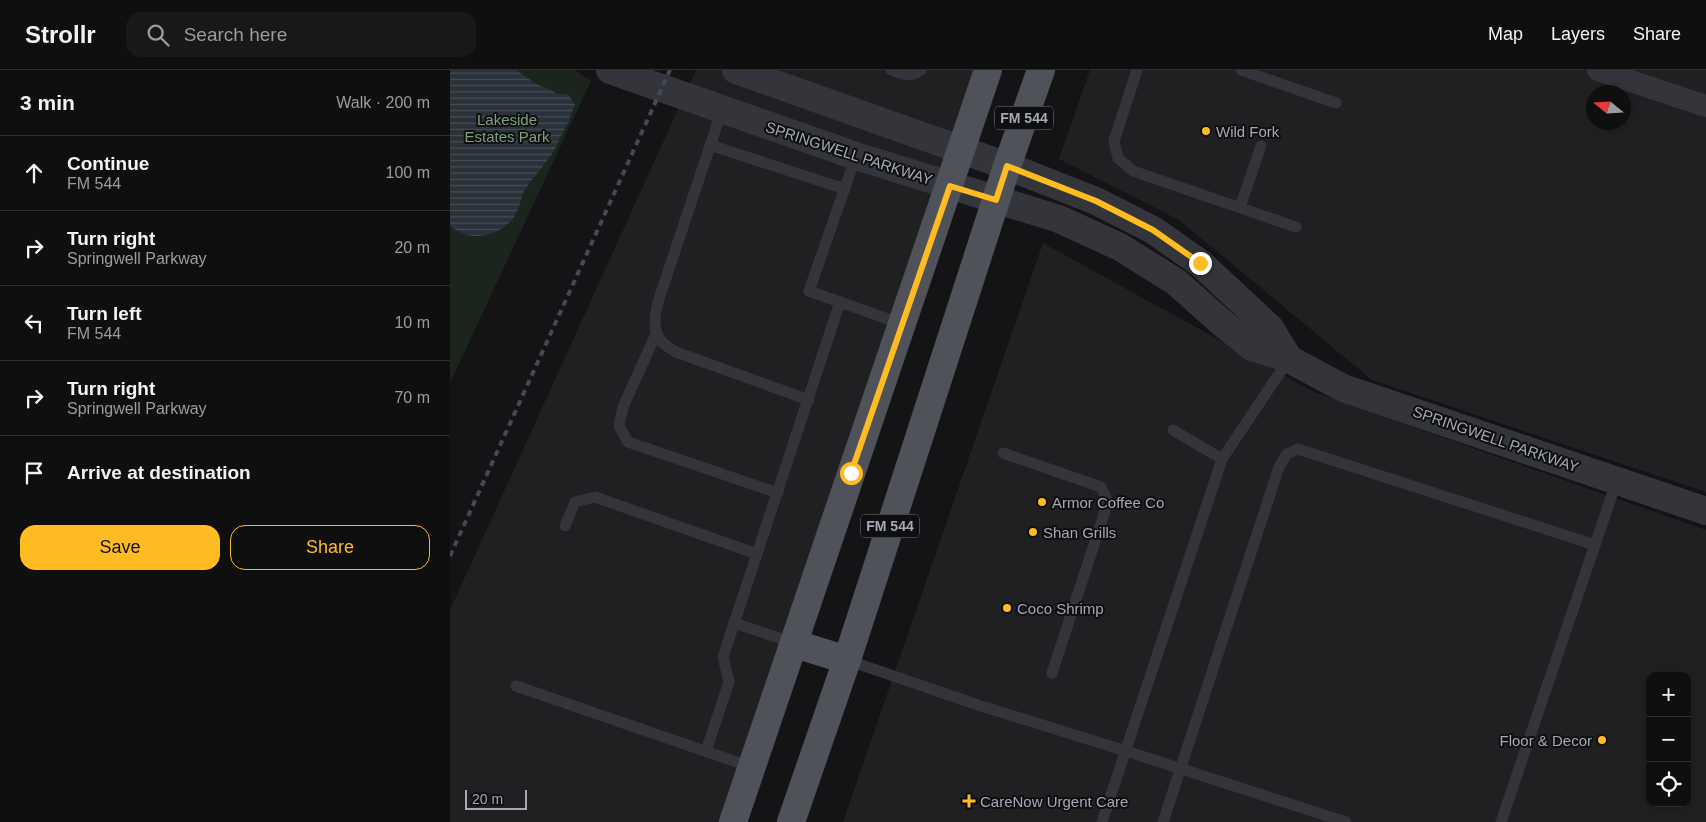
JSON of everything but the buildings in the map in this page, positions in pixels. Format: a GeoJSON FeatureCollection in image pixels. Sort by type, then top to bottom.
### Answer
{"type":"FeatureCollection","features":[{"type":"Feature","properties":{"kind":"main road","name":"FM 544"},"geometry":{"type":"LineString","coordinates":[[733,822],[795,644],[988,70]]}},
{"type":"Feature","properties":{"kind":"main road","name":"FM 544"},"geometry":{"type":"LineString","coordinates":[[791,822],[847,660],[1007,166],[1041,70]]}},
{"type":"Feature","properties":{"kind":"main road"},"geometry":{"type":"LineString","coordinates":[[795,644],[847,660]]}},
{"type":"Feature","properties":{"kind":"street","name":"SPRINGWELL PARKWAY"},"geometry":{"type":"LineString","coordinates":[[610,70],[856,156],[1060,220],[1120,247],[1176,282],[1252,347],[1289,359],[1343,388],[1706,511]]}},
{"type":"Feature","properties":{"kind":"street"},"geometry":{"type":"LineString","coordinates":[[1598,70],[1706,106]]}},
{"type":"Feature","properties":{"kind":"street"},"geometry":{"type":"LineString","coordinates":[[722,110],[745,72],[1007,166],[1096,201],[1160,236],[1200,263],[1270,328],[1289,359]]}},
{"type":"Feature","properties":{"kind":"lane"},"geometry":{"type":"LineString","coordinates":[[891,70],[914,75],[922,70]]}},
{"type":"Feature","properties":{"kind":"lane"},"geometry":{"type":"LineString","coordinates":[[1137,70],[1114,141],[1118,158],[1132,171],[1296,227]]}},
{"type":"Feature","properties":{"kind":"lane"},"geometry":{"type":"LineString","coordinates":[[1241,70],[1336,103]]}},
{"type":"Feature","properties":{"kind":"lane"},"geometry":{"type":"LineString","coordinates":[[722,110],[658,302],[654,324],[656,334],[666,346],[676,352],[809,400]]}},
{"type":"Feature","properties":{"kind":"lane"},"geometry":{"type":"LineString","coordinates":[[710,145],[845,189]]}},
{"type":"Feature","properties":{"kind":"lane"},"geometry":{"type":"LineString","coordinates":[[1240,207],[1261,146]]}},
{"type":"Feature","properties":{"kind":"lane"},"geometry":{"type":"LineString","coordinates":[[856,156],[809,291],[902,324]]}},
{"type":"Feature","properties":{"kind":"lane"},"geometry":{"type":"LineString","coordinates":[[706,752],[729,682],[724,657],[734,623],[840,302]]}},
{"type":"Feature","properties":{"kind":"lane"},"geometry":{"type":"LineString","coordinates":[[656,334],[623,407],[619,426],[628,442],[778,493]]}},
{"type":"Feature","properties":{"kind":"lane"},"geometry":{"type":"LineString","coordinates":[[1102,822],[1222,459],[1289,359]]}},
{"type":"Feature","properties":{"kind":"lane"},"geometry":{"type":"LineString","coordinates":[[1174,430],[1222,459]]}},
{"type":"Feature","properties":{"kind":"lane"},"geometry":{"type":"LineString","coordinates":[[1164,822],[1278,466],[1287,454],[1298,449],[1595,545]]}},
{"type":"Feature","properties":{"kind":"lane"},"geometry":{"type":"LineString","coordinates":[[1003,453],[1101,487],[1108,502],[1052,674]]}},
{"type":"Feature","properties":{"kind":"lane"},"geometry":{"type":"LineString","coordinates":[[1501,822],[1618,480]]}},
{"type":"Feature","properties":{"kind":"lane"},"geometry":{"type":"LineString","coordinates":[[566,526],[575,502],[595,497],[757,554]]}},
{"type":"Feature","properties":{"kind":"lane"},"geometry":{"type":"LineString","coordinates":[[734,623],[795,644]]}},
{"type":"Feature","properties":{"kind":"lane"},"geometry":{"type":"LineString","coordinates":[[847,660],[978,705],[1346,822]]}},
{"type":"Feature","properties":{"kind":"lane"},"geometry":{"type":"LineString","coordinates":[[516,686],[751,767]]}},
{"type":"Feature","properties":{"kind":"shaded area","name":"Lakeside Estates Park"},"geometry":{"type":"Polygon","coordinates":[[[450,70],[516,70],[538,85],[558,94],[568,94],[575,105],[557,146],[524,191],[514,216],[503,228],[480,236],[462,233],[450,226],[450,70]]]}},
{"type":"Feature","properties":{"kind":"shaded area"},"geometry":{"type":"Polygon","coordinates":[[[696,70],[975,70],[720,822],[450,822],[450,610],[696,70]]]}},
{"type":"Feature","properties":{"kind":"shaded area"},"geometry":{"type":"Polygon","coordinates":[[[1090,70],[1706,70],[1706,492],[1372,380],[1179,220],[1059,159],[1090,70]]]}},
{"type":"Feature","properties":{"kind":"shaded area"},"geometry":{"type":"Polygon","coordinates":[[[1043,243],[1314,392],[1706,530],[1706,822],[843,822],[1043,243]]]}},
{"type":"Feature","properties":{"kind":"green space","name":"Lakeside Estates Park"},"geometry":{"type":"Polygon","coordinates":[[[450,70],[575,70],[591,81],[450,383],[450,70]]]}},
{"type":"Feature","properties":{"kind":"railway"},"geometry":{"type":"LineString","coordinates":[[450,556],[670,70]]}},
{"type":"Feature","properties":{"kind":"place","name":"Wild Fork"},"geometry":{"type":"Point","coordinates":[1206,131]}},
{"type":"Feature","properties":{"kind":"place","name":"Armor Coffee Co"},"geometry":{"type":"Point","coordinates":[1042,502]}},
{"type":"Feature","properties":{"kind":"place","name":"Shan Grills"},"geometry":{"type":"Point","coordinates":[1033,532]}},
{"type":"Feature","properties":{"kind":"place","name":"Coco Shrimp"},"geometry":{"type":"Point","coordinates":[1007,608]}},
{"type":"Feature","properties":{"kind":"place","name":"Floor & Decor"},"geometry":{"type":"Point","coordinates":[1602,740]}},
{"type":"Feature","properties":{"kind":"place","name":"CareNow Urgent Care"},"geometry":{"type":"Point","coordinates":[969,801]}},
{"type":"Feature","properties":{"kind":"route"},"geometry":{"type":"LineString","coordinates":[[851,473],[950,186],[996,200],[1007,166],[1096,201],[1153,230],[1200,263]]}}]}
